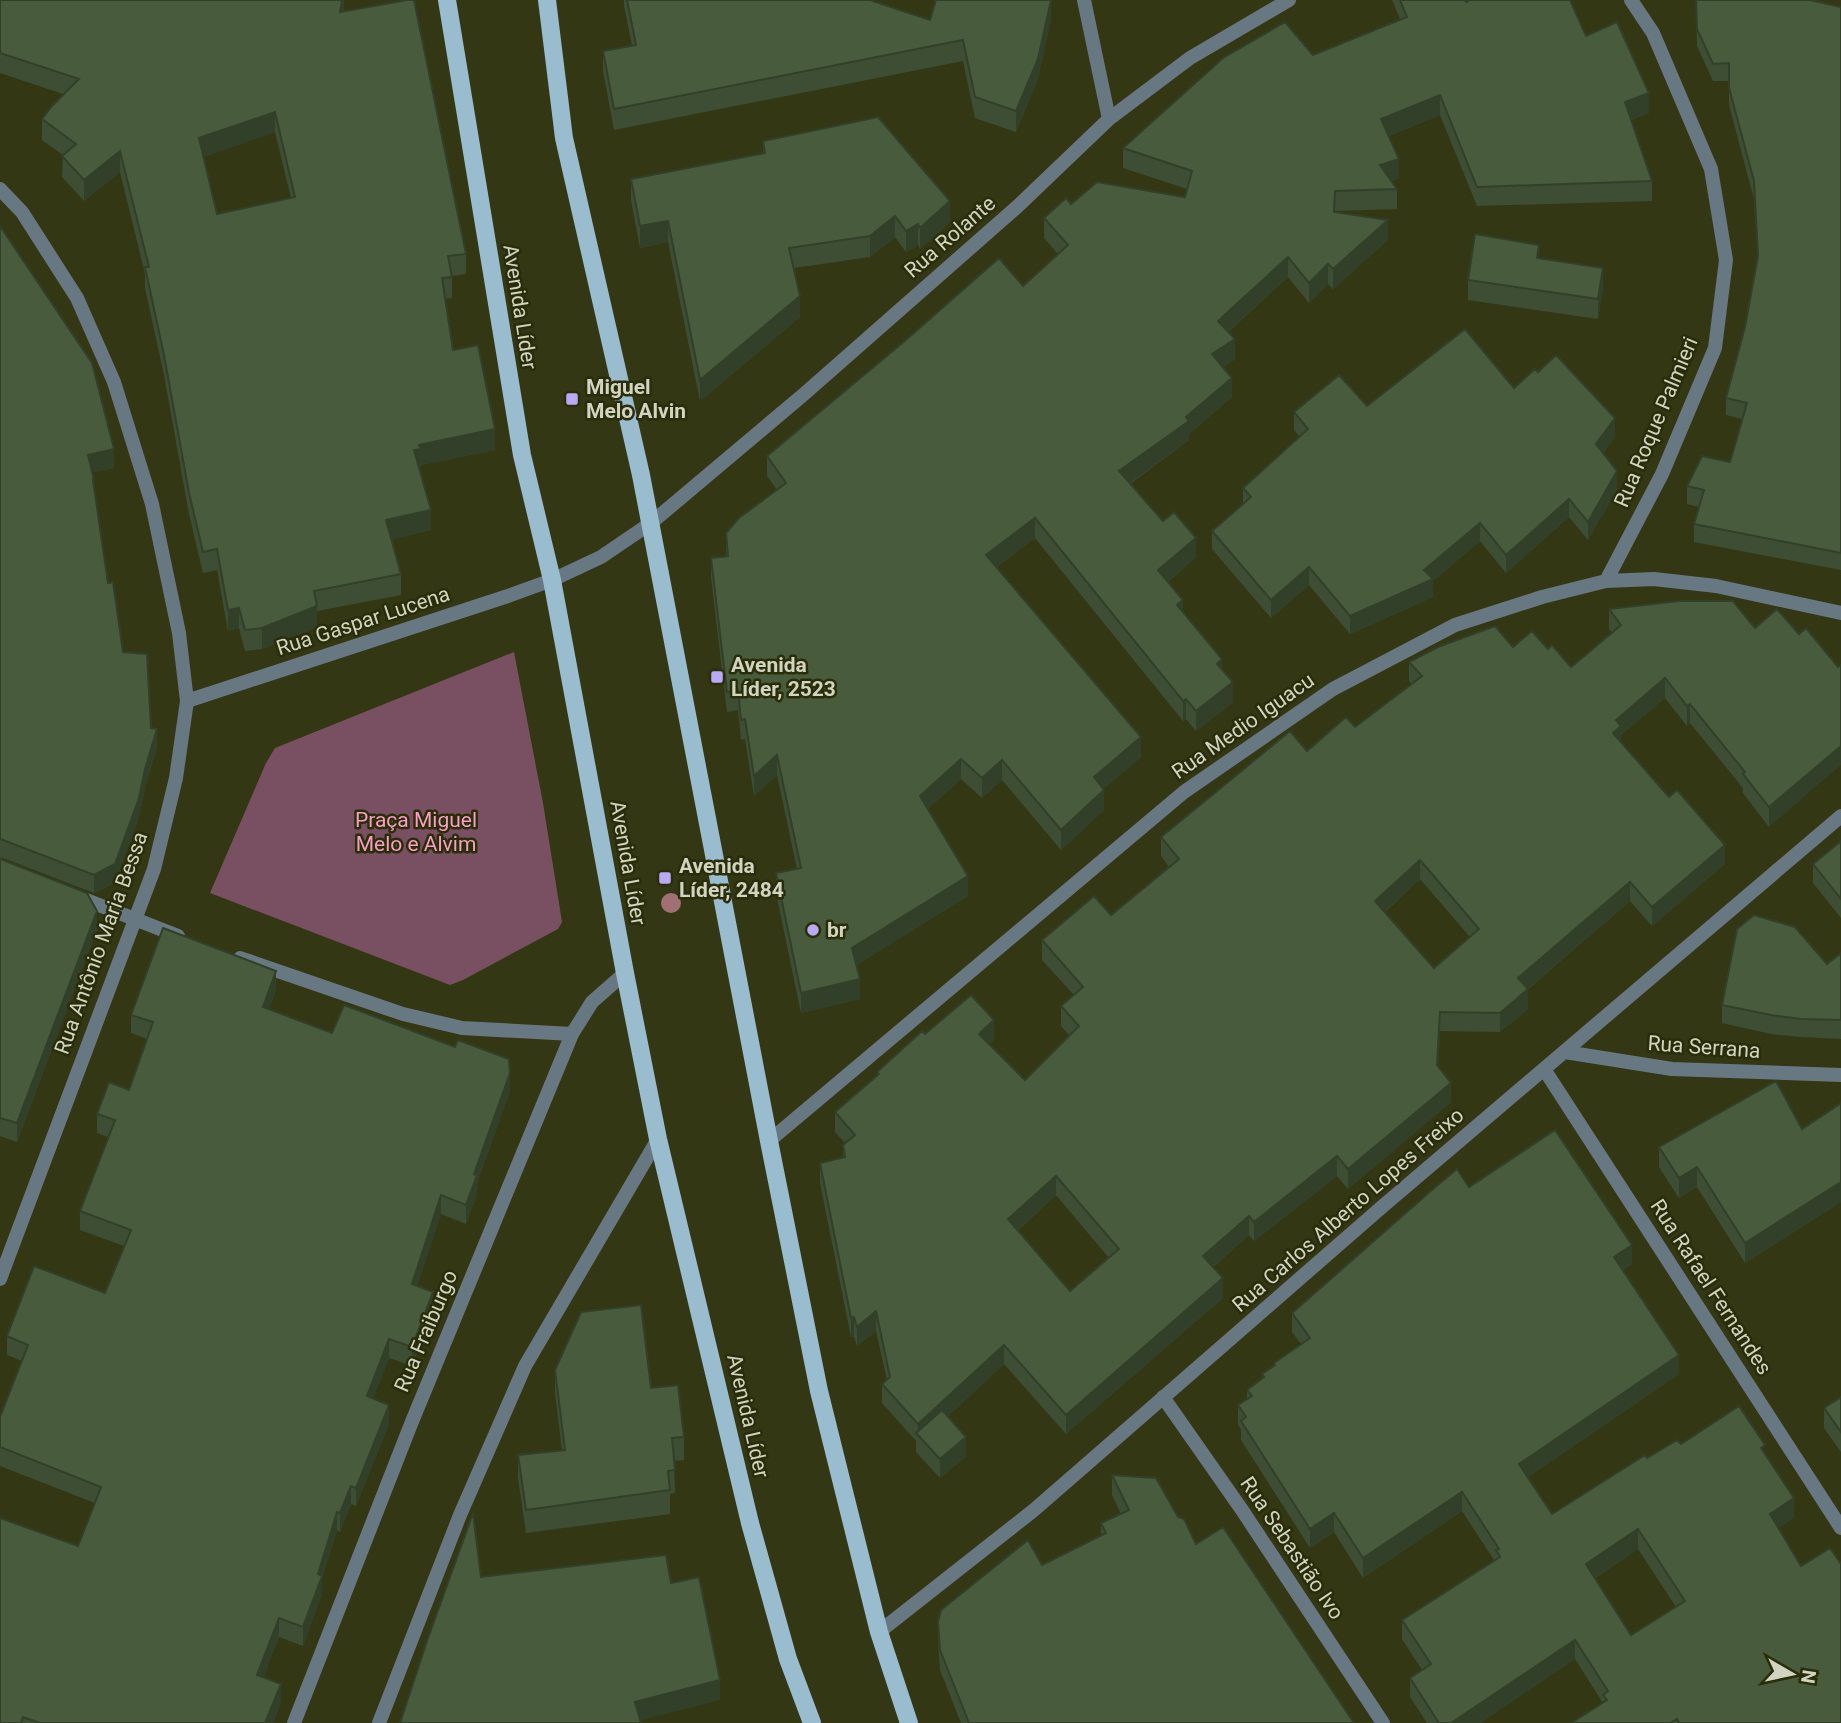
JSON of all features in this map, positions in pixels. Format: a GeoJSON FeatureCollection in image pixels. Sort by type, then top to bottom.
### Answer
{"type":"FeatureCollection","features":[{"type":"Feature","properties":{"kind":"main road","name":"Avenida Líder"},"geometry":{"type":"LineString","coordinates":[[447,0],[522,455],[552,580],[625,973],[659,1139],[750,1523],[788,1659],[812,1723]]}},
{"type":"Feature","properties":{"kind":"main road"},"geometry":{"type":"LineString","coordinates":[[547,0],[564,138],[641,475],[819,1391],[879,1632],[909,1723]]}},
{"type":"Feature","properties":{"kind":"street"},"geometry":{"type":"LineString","coordinates":[[1084,0],[1108,119]]}},
{"type":"Feature","properties":{"kind":"street","name":"Rua Rolante"},"geometry":{"type":"LineString","coordinates":[[552,580],[601,557],[650,523],[803,395],[1018,206],[1108,119],[1190,58],[1289,0]]}},
{"type":"Feature","properties":{"kind":"street","name":"Rua Roque Palmieri"},"geometry":{"type":"LineString","coordinates":[[1606,580],[1662,474],[1715,348],[1726,260],[1711,169],[1653,33],[1631,0]]}},
{"type":"Feature","properties":{"kind":"street","name":"Rua Antônio Maria Bessa"},"geometry":{"type":"LineString","coordinates":[[0,189],[22,212],[77,298],[114,382],[152,504],[178,633],[187,701],[176,778],[154,869],[0,1279]]}},
{"type":"Feature","properties":{"kind":"street","name":"Rua Medio Iguacu"},"geometry":{"type":"LineString","coordinates":[[769,1141],[1184,792],[1333,689],[1455,625],[1606,580],[1654,579],[1716,586],[1841,613]]}},
{"type":"Feature","properties":{"kind":"street","name":"Rua Gaspar Lucena"},"geometry":{"type":"LineString","coordinates":[[187,701],[552,580]]}},
{"type":"Feature","properties":{"kind":"street","name":"Rua Carlos Alberto Lopes Freixo"},"geometry":{"type":"LineString","coordinates":[[879,1632],[1034,1510],[1841,816]]}},
{"type":"Feature","properties":{"kind":"street"},"geometry":{"type":"LineString","coordinates":[[61,890],[196,943]]}},
{"type":"Feature","properties":{"kind":"street"},"geometry":{"type":"LineString","coordinates":[[222,952],[415,1017],[462,1028],[572,1034]]}},
{"type":"Feature","properties":{"kind":"street","name":"Rua Fraiburgo"},"geometry":{"type":"LineString","coordinates":[[294,1723],[411,1424],[572,1034],[592,1002],[625,973]]}},
{"type":"Feature","properties":{"kind":"street","name":"Rua Serrana"},"geometry":{"type":"LineString","coordinates":[[1565,1052],[1671,1069],[1841,1074]]}},
{"type":"Feature","properties":{"kind":"street","name":"Rua Rafael Fernandes"},"geometry":{"type":"LineString","coordinates":[[1544,1069],[1841,1528]]}},
{"type":"Feature","properties":{"kind":"street"},"geometry":{"type":"LineString","coordinates":[[379,1723],[460,1514],[524,1366],[659,1139]]}},
{"type":"Feature","properties":{"kind":"street","name":"Rua Sebastião Ivo"},"geometry":{"type":"LineString","coordinates":[[1163,1397],[1242,1510],[1383,1723]]}},
{"type":"Feature","properties":{"kind":"green space","name":"Praça Miguel Melo e Alvim"},"geometry":{"type":"Polygon","coordinates":[[[514,652],[543,803],[562,922],[558,929],[450,985],[210,893],[275,748],[514,652]]]}},
{"type":"Feature","properties":{"kind":"building"},"geometry":{"type":"Polygon","coordinates":[[[0,0],[342,0],[340,12],[414,0],[466,254],[448,256],[452,277],[442,278],[453,350],[478,345],[495,429],[419,445],[421,449],[414,450],[431,510],[386,520],[401,574],[314,591],[317,606],[262,628],[245,630],[239,608],[228,610],[217,549],[203,552],[189,493],[145,267],[149,267],[120,151],[84,180],[62,156],[76,144],[42,119],[79,79],[0,53],[0,0]],[[275,112],[199,138],[217,214],[295,197],[275,112]]]}},
{"type":"Feature","properties":{"kind":"building"},"geometry":{"type":"Polygon","coordinates":[[[627,0],[870,0],[930,20],[936,0],[1051,0],[1038,59],[1016,111],[975,97],[963,40],[614,109],[603,51],[636,45],[627,0]]]}},
{"type":"Feature","properties":{"kind":"building"},"geometry":{"type":"Polygon","coordinates":[[[1400,0],[1570,0],[1586,36],[1617,22],[1649,93],[1625,102],[1652,181],[1477,187],[1440,95],[1381,119],[1399,159],[1380,165],[1397,189],[1335,191],[1334,212],[1388,220],[1333,269],[1328,264],[1309,283],[1288,257],[1218,321],[1235,339],[1212,354],[1232,378],[1186,417],[1189,421],[1119,471],[1163,521],[1174,512],[1196,538],[1158,570],[1183,600],[1177,605],[1222,659],[1217,664],[1233,682],[1196,711],[1186,699],[1183,701],[1035,518],[986,555],[1141,737],[1094,777],[1104,790],[1061,830],[1002,760],[982,778],[961,759],[920,796],[968,876],[852,948],[860,979],[801,993],[776,873],[801,868],[777,755],[754,776],[745,719],[741,720],[738,690],[727,692],[711,558],[728,556],[726,533],[739,518],[786,483],[767,456],[999,258],[1023,286],[1068,245],[1044,218],[1066,198],[1071,204],[1097,182],[1185,197],[1192,171],[1123,148],[1223,58],[1285,22],[1313,55],[1407,17],[1400,0]]]}},
{"type":"Feature","properties":{"kind":"building"},"geometry":{"type":"Polygon","coordinates":[[[1696,0],[1810,0],[1841,7],[1841,553],[1694,524],[1704,490],[1687,486],[1702,456],[1730,462],[1747,403],[1726,398],[1745,327],[1758,256],[1754,181],[1729,88],[1729,63],[1713,64],[1697,29],[1696,0]]]}},
{"type":"Feature","properties":{"kind":"building"},"geometry":{"type":"Polygon","coordinates":[[[878,117],[950,201],[920,228],[918,224],[906,231],[895,216],[870,236],[789,248],[800,296],[700,380],[668,221],[640,226],[631,179],[765,153],[763,141],[878,117]]]}},
{"type":"Feature","properties":{"kind":"building"},"geometry":{"type":"Polygon","coordinates":[[[0,226],[92,363],[114,449],[88,455],[108,583],[113,582],[123,652],[147,654],[151,728],[157,729],[139,798],[115,864],[94,875],[0,839],[0,226]]]}},
{"type":"Feature","properties":{"kind":"building"},"geometry":{"type":"Polygon","coordinates":[[[1475,234],[1539,245],[1537,258],[1603,268],[1598,299],[1468,280],[1475,234]]]}},
{"type":"Feature","properties":{"kind":"building"},"geometry":{"type":"Polygon","coordinates":[[[1465,329],[1514,388],[1535,369],[1538,372],[1556,355],[1615,418],[1596,444],[1617,471],[1588,522],[1569,499],[1506,555],[1480,523],[1424,570],[1433,579],[1350,616],[1309,567],[1271,600],[1212,531],[1251,497],[1243,488],[1308,429],[1294,412],[1339,375],[1367,406],[1465,329]]]}},
{"type":"Feature","properties":{"kind":"building"},"geometry":{"type":"Polygon","coordinates":[[[1679,601],[1733,601],[1755,628],[1777,609],[1799,634],[1806,628],[1838,667],[1841,665],[1841,746],[1769,807],[1743,774],[1745,772],[1690,704],[1687,706],[1665,678],[1616,720],[1621,726],[1613,733],[1669,797],[1677,790],[1725,845],[1652,907],[1630,882],[1518,978],[1528,989],[1500,1013],[1440,1012],[1437,1065],[1451,1083],[1348,1169],[1337,1156],[1254,1222],[1249,1216],[1203,1256],[1223,1278],[1066,1415],[1004,1345],[918,1424],[882,1384],[890,1377],[876,1311],[857,1327],[854,1317],[851,1318],[820,1163],[845,1157],[843,1145],[855,1135],[835,1112],[879,1074],[877,1072],[922,1031],[925,1034],[971,995],[994,1020],[979,1034],[1025,1080],[1079,1026],[1061,1006],[1083,987],[1042,940],[1094,896],[1111,915],[1179,859],[1161,837],[1290,731],[1307,751],[1346,717],[1355,727],[1422,676],[1409,662],[1438,647],[1495,626],[1513,647],[1532,631],[1548,649],[1552,645],[1571,667],[1621,625],[1609,609],[1679,601]],[[1420,860],[1375,901],[1434,968],[1479,929],[1420,860]],[[1056,1176],[1008,1219],[1070,1291],[1119,1249],[1056,1176]]]}},
{"type":"Feature","properties":{"kind":"building"},"geometry":{"type":"Polygon","coordinates":[[[1841,841],[1841,899],[1813,864],[1841,841]]]}},
{"type":"Feature","properties":{"kind":"building"},"geometry":{"type":"Polygon","coordinates":[[[0,859],[87,893],[97,911],[17,1123],[0,1118],[0,859]]]}},
{"type":"Feature","properties":{"kind":"building"},"geometry":{"type":"Polygon","coordinates":[[[1754,915],[1795,927],[1827,964],[1841,953],[1841,1020],[1801,1019],[1722,1005],[1737,929],[1754,915]]]}},
{"type":"Feature","properties":{"kind":"building"},"geometry":{"type":"Polygon","coordinates":[[[163,928],[276,971],[263,1007],[332,1033],[344,1005],[455,1047],[458,1040],[509,1059],[510,1073],[474,1174],[477,1175],[466,1205],[441,1195],[412,1284],[433,1292],[412,1347],[389,1339],[367,1396],[389,1405],[356,1488],[351,1486],[340,1513],[337,1512],[318,1574],[322,1576],[303,1627],[279,1618],[257,1675],[281,1684],[265,1723],[40,1723],[23,1717],[21,1723],[0,1723],[0,1518],[78,1546],[101,1487],[0,1447],[0,1417],[28,1345],[7,1336],[34,1266],[105,1293],[131,1230],[80,1211],[115,1120],[97,1114],[109,1082],[129,1090],[153,1022],[131,1015],[163,928]]]}},
{"type":"Feature","properties":{"kind":"building"},"geometry":{"type":"Polygon","coordinates":[[[1776,1081],[1802,1129],[1841,1103],[1841,1182],[1745,1243],[1697,1167],[1679,1178],[1659,1147],[1776,1081]]]}},
{"type":"Feature","properties":{"kind":"building"},"geometry":{"type":"Polygon","coordinates":[[[1555,1130],[1632,1245],[1614,1257],[1679,1355],[1519,1464],[1552,1514],[1645,1455],[1647,1458],[1677,1440],[1681,1444],[1739,1406],[1765,1445],[1761,1448],[1794,1498],[1770,1514],[1801,1566],[1830,1548],[1841,1564],[1841,1723],[1679,1723],[1677,1719],[1670,1723],[1571,1723],[1607,1700],[1603,1695],[1608,1691],[1575,1640],[1451,1723],[1439,1723],[1410,1678],[1431,1664],[1402,1620],[1500,1557],[1496,1550],[1499,1549],[1462,1492],[1363,1558],[1334,1513],[1310,1529],[1241,1421],[1246,1417],[1238,1405],[1252,1396],[1247,1390],[1264,1377],[1262,1374],[1310,1338],[1292,1313],[1457,1169],[1469,1187],[1555,1130]],[[1638,1529],[1586,1564],[1631,1635],[1685,1601],[1638,1529]]]}},
{"type":"Feature","properties":{"kind":"building"},"geometry":{"type":"Polygon","coordinates":[[[641,1305],[651,1388],[678,1385],[684,1437],[672,1438],[675,1470],[668,1471],[670,1490],[526,1510],[518,1455],[565,1450],[555,1370],[581,1312],[641,1305]]]}},
{"type":"Feature","properties":{"kind":"building"},"geometry":{"type":"Polygon","coordinates":[[[1841,1397],[1841,1432],[1824,1408],[1841,1397]]]}},
{"type":"Feature","properties":{"kind":"building"},"geometry":{"type":"Polygon","coordinates":[[[942,1410],[966,1437],[940,1459],[916,1433],[942,1410]]]}},
{"type":"Feature","properties":{"kind":"building"},"geometry":{"type":"Polygon","coordinates":[[[1112,1475],[1156,1478],[1178,1517],[1184,1519],[1196,1544],[1223,1527],[1354,1723],[969,1723],[940,1650],[938,1622],[941,1610],[1028,1540],[1042,1565],[1106,1533],[1101,1523],[1129,1510],[1112,1475]]]}},
{"type":"Feature","properties":{"kind":"building"},"geometry":{"type":"Polygon","coordinates":[[[473,1513],[481,1577],[666,1555],[671,1583],[699,1577],[720,1680],[635,1702],[641,1723],[400,1723],[473,1513]]]}},
{"type":"Feature","properties":{"kind":"place","name":"Miguel Melo Alvin"},"geometry":{"type":"Point","coordinates":[572,399]}},
{"type":"Feature","properties":{"kind":"place","name":"Avenida Líder, 2523"},"geometry":{"type":"Point","coordinates":[717,677]}},
{"type":"Feature","properties":{"kind":"place","name":"Avenida Líder, 2484"},"geometry":{"type":"Point","coordinates":[665,878]}},
{"type":"Feature","properties":{"kind":"place","name":"br"},"geometry":{"type":"Point","coordinates":[813,930]}}]}
